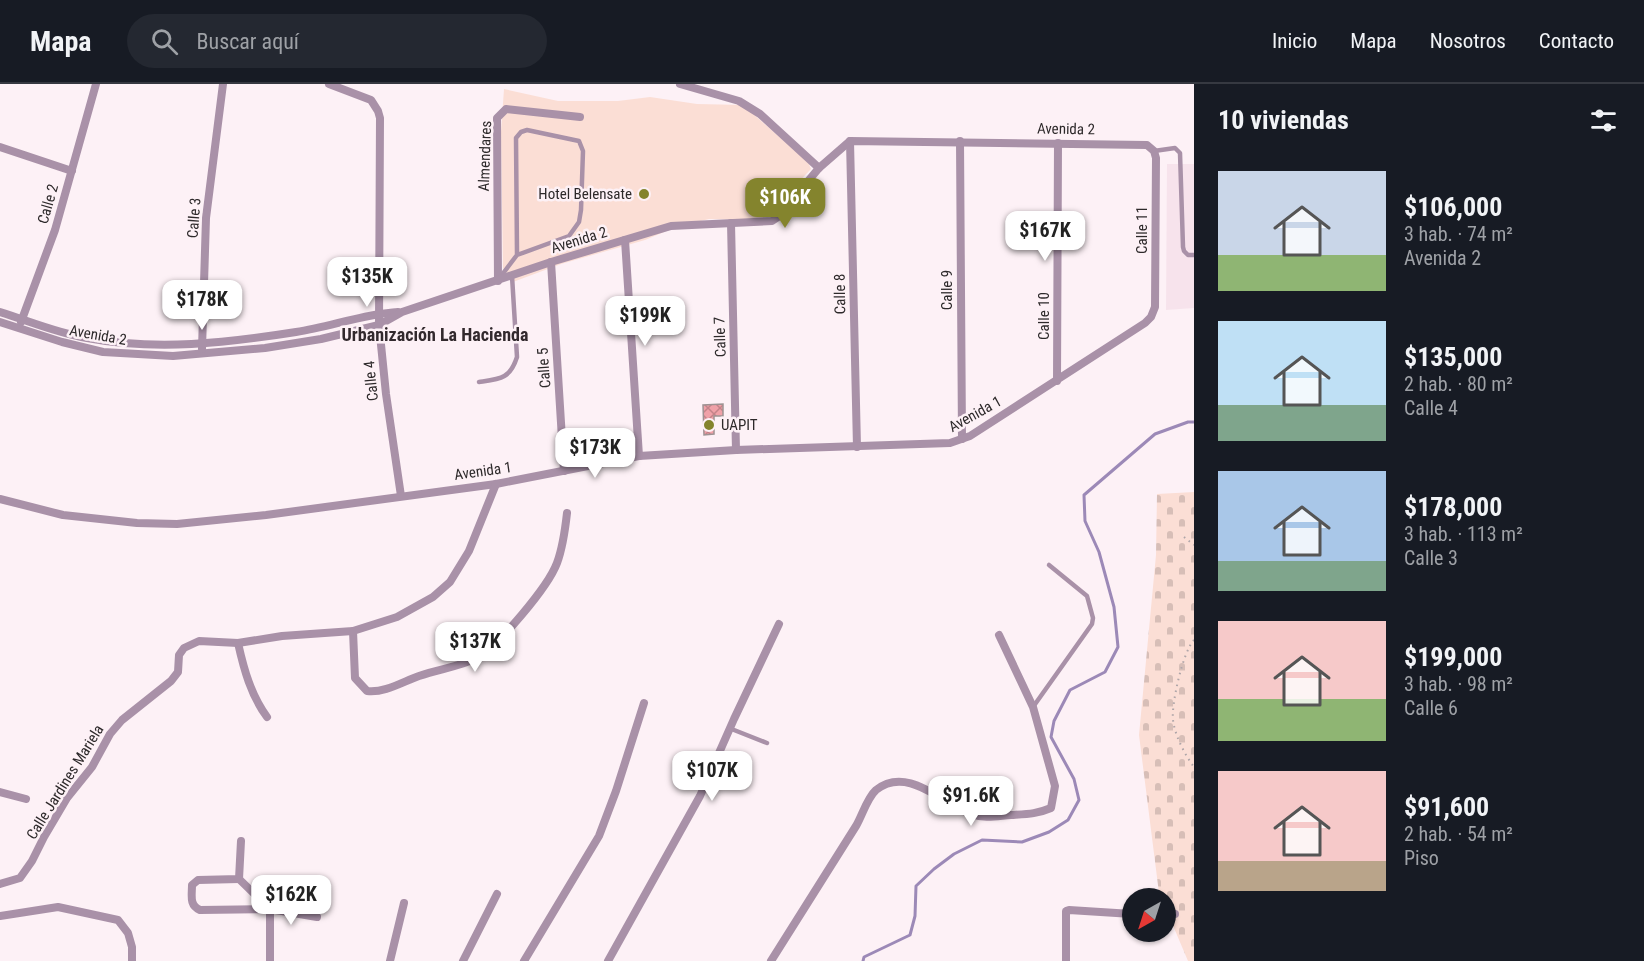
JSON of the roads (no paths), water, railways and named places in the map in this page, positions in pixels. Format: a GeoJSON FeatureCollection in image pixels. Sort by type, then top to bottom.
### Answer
{"type":"FeatureCollection","features":[{"type":"Feature","properties":{"kind":"street","name":"Calle 2"},"geometry":{"type":"LineString","coordinates":[[18,328],[56,230],[96,84]]}},
{"type":"Feature","properties":{"kind":"street","name":"Calle 3"},"geometry":{"type":"LineString","coordinates":[[201,355],[206,218],[223,84]]}},
{"type":"Feature","properties":{"kind":"street","name":"Calle 4"},"geometry":{"type":"LineString","coordinates":[[329,84],[371,100],[380,118],[379,325],[386,394],[401,496]]}},
{"type":"Feature","properties":{"kind":"street"},"geometry":{"type":"LineString","coordinates":[[680,84],[739,101],[760,114],[819,168]]}},
{"type":"Feature","properties":{"kind":"street","name":"Almendares"},"geometry":{"type":"LineString","coordinates":[[498,281],[496,118],[506,109],[580,117]]}},
{"type":"Feature","properties":{"kind":"street","name":"Avenida 2"},"geometry":{"type":"LineString","coordinates":[[0,322],[62,342],[103,352],[137,355],[201,355],[265,348],[321,339],[379,325],[402,312],[550,262],[670,226],[765,222],[778,218],[819,168],[850,141],[1058,143],[1150,148]]}},
{"type":"Feature","properties":{"kind":"street","name":"Calle 8"},"geometry":{"type":"LineString","coordinates":[[850,141],[857,447]]}},
{"type":"Feature","properties":{"kind":"street","name":"Calle 9"},"geometry":{"type":"LineString","coordinates":[[960,141],[962,439]]}},
{"type":"Feature","properties":{"kind":"street","name":"Calle 10"},"geometry":{"type":"LineString","coordinates":[[1057,381],[1058,143]]}},
{"type":"Feature","properties":{"kind":"street"},"geometry":{"type":"LineString","coordinates":[[0,147],[72,171]]}},
{"type":"Feature","properties":{"kind":"street","name":"Calle 11"},"geometry":{"type":"LineString","coordinates":[[1150,148],[1156,158],[1155,308],[1151,317]]}},
{"type":"Feature","properties":{"kind":"street","name":"Calle 7"},"geometry":{"type":"LineString","coordinates":[[730,223],[736,450]]}},
{"type":"Feature","properties":{"kind":"street"},"geometry":{"type":"LineString","coordinates":[[625,240],[639,456]]}},
{"type":"Feature","properties":{"kind":"street","name":"Calle 5"},"geometry":{"type":"LineString","coordinates":[[550,262],[564,471]]}},
{"type":"Feature","properties":{"kind":"street"},"geometry":{"type":"LineString","coordinates":[[0,312],[75,336],[157,346],[202,345],[314,329],[380,313],[402,312]]}},
{"type":"Feature","properties":{"kind":"street","name":"Avenida 1"},"geometry":{"type":"LineString","coordinates":[[0,500],[63,515],[138,523],[177,524],[496,484],[639,456],[736,450],[950,443],[970,436],[1057,381],[1151,317]]}},
{"type":"Feature","properties":{"kind":"street","name":"Calle Jardines Mariela"},"geometry":{"type":"LineString","coordinates":[[0,884],[20,878],[67,798],[92,767],[110,734],[122,720],[171,681],[178,672],[179,655],[184,648],[199,641],[238,643],[282,636],[353,631],[397,617],[433,597],[450,582],[469,551],[496,484]]}},
{"type":"Feature","properties":{"kind":"street"},"geometry":{"type":"LineString","coordinates":[[353,631],[356,678],[367,691],[388,689],[420,675],[465,663],[479,656],[503,635],[550,578],[565,539],[567,513]]}},
{"type":"Feature","properties":{"kind":"street"},"geometry":{"type":"LineString","coordinates":[[608,961],[700,796],[729,728],[779,624]]}},
{"type":"Feature","properties":{"kind":"street"},"geometry":{"type":"LineString","coordinates":[[771,961],[856,825],[874,791],[890,783],[909,783],[926,789],[971,814],[994,818],[1012,815],[1028,816],[1051,808],[1055,786],[1047,764],[1033,707],[999,635]]}},
{"type":"Feature","properties":{"kind":"street"},"geometry":{"type":"LineString","coordinates":[[238,643],[252,691],[267,717]]}},
{"type":"Feature","properties":{"kind":"street"},"geometry":{"type":"LineString","coordinates":[[524,961],[599,836],[644,703]]}},
{"type":"Feature","properties":{"kind":"street"},"geometry":{"type":"LineString","coordinates":[[0,792],[26,799]]}},
{"type":"Feature","properties":{"kind":"street"},"geometry":{"type":"LineString","coordinates":[[239,879],[242,842]]}},
{"type":"Feature","properties":{"kind":"street"},"geometry":{"type":"LineString","coordinates":[[270,961],[270,909],[239,879],[198,880],[192,885],[192,903],[200,910],[270,909],[317,917]]}},
{"type":"Feature","properties":{"kind":"street"},"geometry":{"type":"LineString","coordinates":[[463,961],[497,894]]}},
{"type":"Feature","properties":{"kind":"street"},"geometry":{"type":"LineString","coordinates":[[390,961],[404,903]]}},
{"type":"Feature","properties":{"kind":"street"},"geometry":{"type":"LineString","coordinates":[[0,916],[58,908],[118,920],[128,933],[132,946],[132,961]]}},
{"type":"Feature","properties":{"kind":"street"},"geometry":{"type":"LineString","coordinates":[[1066,961],[1066,911],[1122,913]]}},
{"type":"Feature","properties":{"kind":"lane"},"geometry":{"type":"LineString","coordinates":[[498,281],[517,255],[569,236],[579,222],[582,210],[583,151],[579,141],[527,130],[521,132],[516,138],[517,255]]}},
{"type":"Feature","properties":{"kind":"lane"},"geometry":{"type":"LineString","coordinates":[[1150,148],[1175,148],[1180,153],[1183,247],[1188,255],[1194,255]]}},
{"type":"Feature","properties":{"kind":"lane"},"geometry":{"type":"LineString","coordinates":[[479,382],[501,379],[513,368],[517,357],[512,276]]}},
{"type":"Feature","properties":{"kind":"lane"},"geometry":{"type":"LineString","coordinates":[[1033,707],[1092,624],[1093,618],[1087,596],[1049,565]]}},
{"type":"Feature","properties":{"kind":"lane"},"geometry":{"type":"LineString","coordinates":[[729,728],[767,743]]}},
{"type":"Feature","properties":{"kind":"waterway"},"geometry":{"type":"LineString","coordinates":[[863,961],[864,957],[910,935],[915,916],[916,886],[954,854],[982,840],[1022,842],[1049,832],[1068,820],[1079,800],[1074,779],[1051,737],[1054,721],[1070,690],[1105,672],[1118,647],[1114,607],[1099,552],[1085,521],[1084,495],[1155,434],[1194,422]]}},
{"type":"Feature","properties":{"kind":"place","name":"Hotel Belensate"},"geometry":{"type":"Point","coordinates":[644,194]}},
{"type":"Feature","properties":{"kind":"place","name":"UAPIT"},"geometry":{"type":"Point","coordinates":[709,425]}},
{"type":"Feature","properties":{"kind":"district","name":"Urbanización La Hacienda"},"geometry":{"type":"Point","coordinates":[435,335]}}]}
